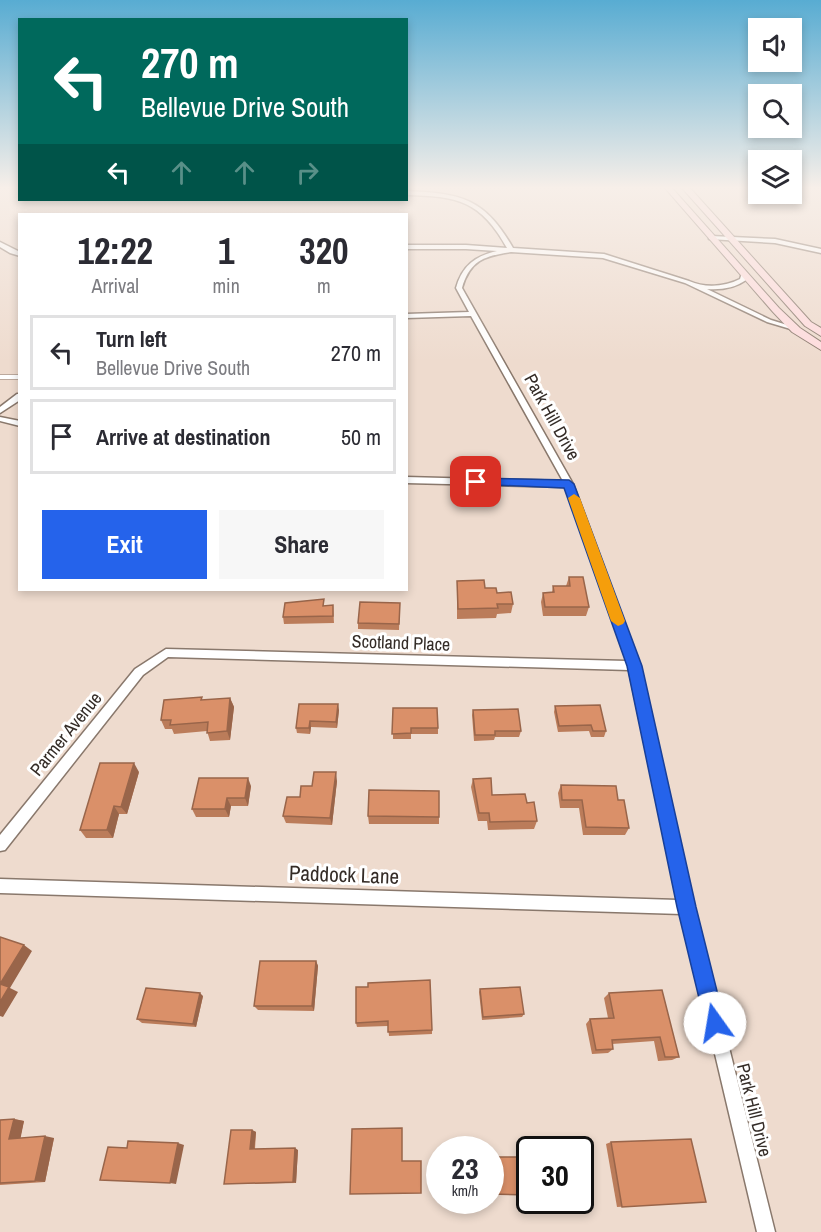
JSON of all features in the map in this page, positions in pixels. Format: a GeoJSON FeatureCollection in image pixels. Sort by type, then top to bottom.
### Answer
{"type":"FeatureCollection","features":[{"type":"Feature","properties":{"kind":"main road"},"geometry":{"type":"LineString","coordinates":[[718,245],[794,328],[821,347]]}},
{"type":"Feature","properties":{"kind":"main road"},"geometry":{"type":"LineString","coordinates":[[736,245],[811,326],[821,333]]}},
{"type":"Feature","properties":{"kind":"main road"},"geometry":{"type":"LineString","coordinates":[[744,274],[761,274]]}},
{"type":"Feature","properties":{"kind":"main road"},"geometry":{"type":"LineString","coordinates":[[794,328],[811,326]]}},
{"type":"Feature","properties":{"kind":"street"},"geometry":{"type":"LineString","coordinates":[[2,245],[18,254]]}},
{"type":"Feature","properties":{"kind":"street"},"geometry":{"type":"LineString","coordinates":[[509,245],[511,250]]}},
{"type":"Feature","properties":{"kind":"street"},"geometry":{"type":"LineString","coordinates":[[796,245],[821,251]]}},
{"type":"Feature","properties":{"kind":"street"},"geometry":{"type":"LineString","coordinates":[[408,247],[466,247],[604,256],[654,270],[701,287],[769,321],[794,328]]}},
{"type":"Feature","properties":{"kind":"street","name":"Park Hill Drive"},"geometry":{"type":"LineString","coordinates":[[511,250],[490,253],[474,261],[462,274],[459,288],[569,484],[634,666],[687,907],[766,1232]]}},
{"type":"Feature","properties":{"kind":"street"},"geometry":{"type":"LineString","coordinates":[[701,287],[732,285],[743,280],[744,274]]}},
{"type":"Feature","properties":{"kind":"street"},"geometry":{"type":"LineString","coordinates":[[408,316],[474,314]]}},
{"type":"Feature","properties":{"kind":"street"},"geometry":{"type":"LineString","coordinates":[[0,411],[18,398]]}},
{"type":"Feature","properties":{"kind":"street"},"geometry":{"type":"LineString","coordinates":[[0,419],[18,424]]}},
{"type":"Feature","properties":{"kind":"street"},"geometry":{"type":"LineString","coordinates":[[408,480],[569,484]]}},
{"type":"Feature","properties":{"kind":"street","name":"Scotland Place"},"geometry":{"type":"LineString","coordinates":[[166,653],[634,666]]}},
{"type":"Feature","properties":{"kind":"street","name":"Parmer Avenue"},"geometry":{"type":"LineString","coordinates":[[0,845],[139,672],[166,653]]}},
{"type":"Feature","properties":{"kind":"street","name":"Paddock Lane"},"geometry":{"type":"LineString","coordinates":[[0,886],[687,907]]}},
{"type":"Feature","properties":{"kind":"lane"},"geometry":{"type":"LineString","coordinates":[[0,378],[18,377]]}},
{"type":"Feature","properties":{"kind":"building"},"geometry":{"type":"Polygon","coordinates":[[[569,577],[583,577],[589,607],[545,607],[543,593],[554,592],[553,586],[570,586],[569,577]]]}},
{"type":"Feature","properties":{"kind":"building"},"geometry":{"type":"Polygon","coordinates":[[[484,580],[485,588],[496,588],[497,593],[511,592],[513,604],[497,604],[498,608],[458,609],[457,581],[484,580]]]}},
{"type":"Feature","properties":{"kind":"building"},"geometry":{"type":"Polygon","coordinates":[[[324,599],[323,606],[333,605],[333,616],[283,617],[285,603],[324,599]]]}},
{"type":"Feature","properties":{"kind":"building"},"geometry":{"type":"Polygon","coordinates":[[[360,602],[400,603],[399,624],[358,623],[360,602]]]}},
{"type":"Feature","properties":{"kind":"building"},"geometry":{"type":"Polygon","coordinates":[[[202,697],[201,700],[230,698],[227,731],[207,733],[208,722],[170,725],[171,720],[161,720],[164,700],[202,697]]]}},
{"type":"Feature","properties":{"kind":"building"},"geometry":{"type":"Polygon","coordinates":[[[299,704],[338,704],[336,722],[310,721],[309,728],[296,728],[299,704]]]}},
{"type":"Feature","properties":{"kind":"building"},"geometry":{"type":"Polygon","coordinates":[[[600,705],[606,731],[593,731],[591,725],[559,726],[555,706],[600,705]]]}},
{"type":"Feature","properties":{"kind":"building"},"geometry":{"type":"Polygon","coordinates":[[[393,708],[437,708],[438,728],[411,728],[411,733],[392,734],[393,708]]]}},
{"type":"Feature","properties":{"kind":"building"},"geometry":{"type":"Polygon","coordinates":[[[518,709],[521,731],[495,731],[495,735],[475,735],[473,710],[518,709]]]}},
{"type":"Feature","properties":{"kind":"building"},"geometry":{"type":"Polygon","coordinates":[[[100,763],[134,763],[121,807],[114,806],[107,830],[80,830],[100,763]]]}},
{"type":"Feature","properties":{"kind":"building"},"geometry":{"type":"Polygon","coordinates":[[[314,772],[336,772],[330,818],[283,816],[287,797],[300,797],[301,786],[312,786],[314,772]]]}},
{"type":"Feature","properties":{"kind":"building"},"geometry":{"type":"Polygon","coordinates":[[[199,778],[248,778],[245,798],[227,798],[225,809],[192,809],[199,778]]]}},
{"type":"Feature","properties":{"kind":"building"},"geometry":{"type":"Polygon","coordinates":[[[491,778],[492,795],[525,794],[527,803],[534,802],[537,821],[490,822],[489,813],[479,813],[473,779],[491,778]]]}},
{"type":"Feature","properties":{"kind":"building"},"geometry":{"type":"Polygon","coordinates":[[[561,785],[616,786],[618,800],[624,800],[629,828],[586,827],[582,800],[562,800],[561,785]]]}},
{"type":"Feature","properties":{"kind":"building"},"geometry":{"type":"Polygon","coordinates":[[[369,790],[439,791],[439,817],[368,816],[369,790]]]}},
{"type":"Feature","properties":{"kind":"building"},"geometry":{"type":"Polygon","coordinates":[[[0,937],[24,945],[0,984],[0,937]]]}},
{"type":"Feature","properties":{"kind":"building"},"geometry":{"type":"Polygon","coordinates":[[[260,961],[316,961],[312,1006],[254,1006],[260,961]]]}},
{"type":"Feature","properties":{"kind":"building"},"geometry":{"type":"Polygon","coordinates":[[[430,980],[432,1030],[388,1032],[388,1021],[356,1023],[356,987],[368,987],[368,983],[430,980]]]}},
{"type":"Feature","properties":{"kind":"building"},"geometry":{"type":"Polygon","coordinates":[[[0,984],[9,987],[0,1002],[0,984]]]}},
{"type":"Feature","properties":{"kind":"building"},"geometry":{"type":"Polygon","coordinates":[[[520,987],[524,1014],[483,1017],[480,989],[520,987]]]}},
{"type":"Feature","properties":{"kind":"building"},"geometry":{"type":"Polygon","coordinates":[[[146,988],[200,993],[193,1024],[137,1019],[146,988]]]}},
{"type":"Feature","properties":{"kind":"building"},"geometry":{"type":"Polygon","coordinates":[[[662,990],[679,1057],[665,1057],[660,1037],[612,1040],[613,1049],[596,1050],[590,1019],[614,1018],[609,993],[662,990]]]}},
{"type":"Feature","properties":{"kind":"building"},"geometry":{"type":"Polygon","coordinates":[[[14,1119],[9,1139],[45,1136],[35,1181],[0,1183],[0,1120],[14,1119]]]}},
{"type":"Feature","properties":{"kind":"building"},"geometry":{"type":"Polygon","coordinates":[[[402,1128],[402,1161],[421,1161],[421,1193],[350,1194],[352,1129],[402,1128]]]}},
{"type":"Feature","properties":{"kind":"building"},"geometry":{"type":"Polygon","coordinates":[[[231,1130],[252,1130],[250,1149],[295,1148],[293,1182],[224,1184],[231,1130]]]}},
{"type":"Feature","properties":{"kind":"building"},"geometry":{"type":"Polygon","coordinates":[[[691,1139],[706,1202],[622,1207],[611,1142],[691,1139]]]}},
{"type":"Feature","properties":{"kind":"building"},"geometry":{"type":"Polygon","coordinates":[[[128,1141],[178,1143],[170,1183],[100,1180],[108,1147],[127,1148],[128,1141]]]}},
{"type":"Feature","properties":{"kind":"building"},"geometry":{"type":"Polygon","coordinates":[[[504,1157],[516,1157],[516,1195],[504,1194],[504,1157]]]}},
{"type":"Feature","properties":{"kind":"slow traffic"},"geometry":{"type":"LineString","coordinates":[[574,498],[618,621]]}},
{"type":"Feature","properties":{"kind":"route"},"geometry":{"type":"LineString","coordinates":[[476,482],[569,484],[634,666],[715,1023]]}}]}
